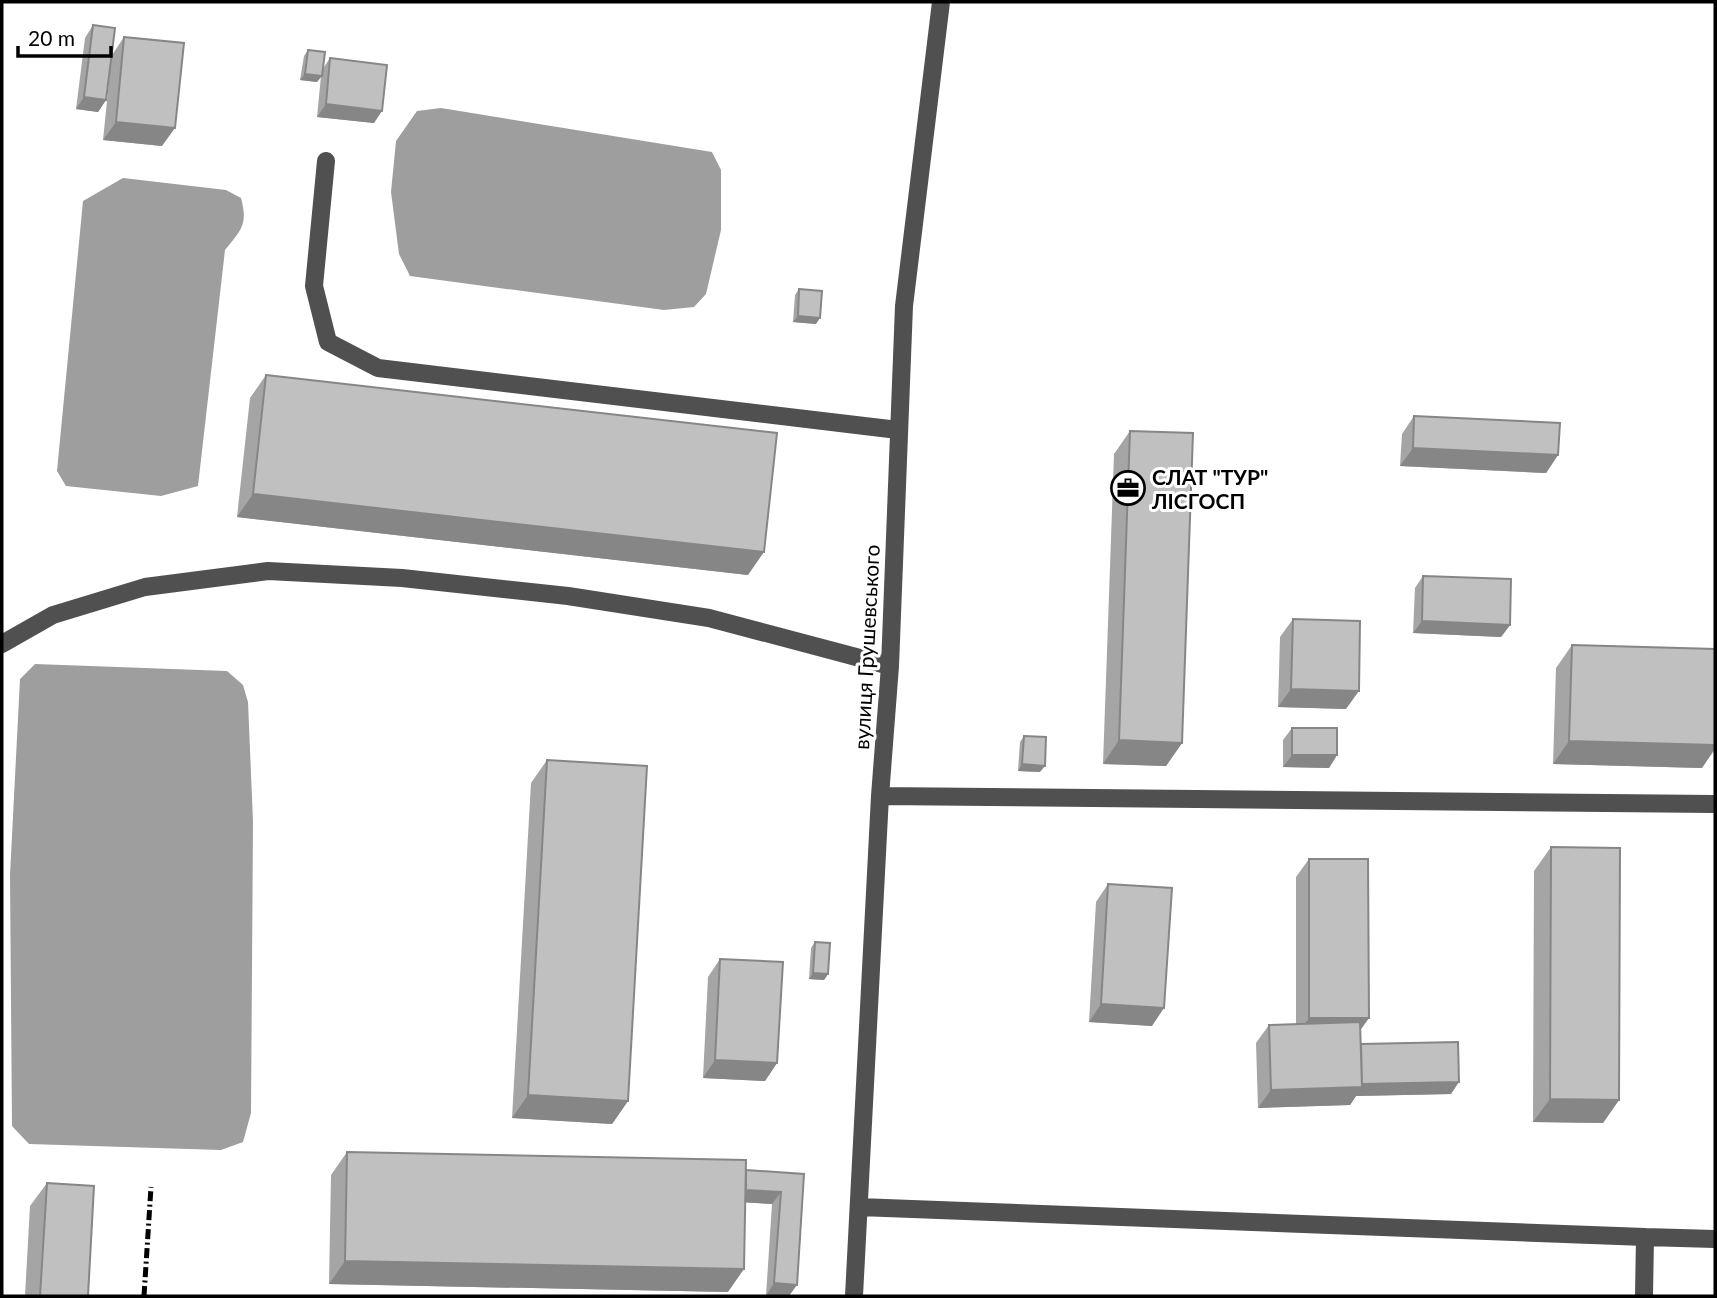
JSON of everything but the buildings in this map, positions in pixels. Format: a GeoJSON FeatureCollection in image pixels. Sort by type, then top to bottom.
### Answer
{"type":"FeatureCollection","features":[{"type":"Feature","properties":{"kind":"street","name":"вулиця Грушевського"},"geometry":{"type":"LineString","coordinates":[[854,1296],[880,796],[890,666],[904,306],[941,2]]}},
{"type":"Feature","properties":{"kind":"street"},"geometry":{"type":"LineString","coordinates":[[326,161],[314,286],[328,342],[378,368],[898,430]]}},
{"type":"Feature","properties":{"kind":"street"},"geometry":{"type":"LineString","coordinates":[[2,644],[53,615],[145,587],[268,571],[402,578],[594,600],[709,618],[890,666]]}},
{"type":"Feature","properties":{"kind":"street"},"geometry":{"type":"LineString","coordinates":[[880,796],[1715,804]]}},
{"type":"Feature","properties":{"kind":"street"},"geometry":{"type":"LineString","coordinates":[[859,1207],[1715,1240]]}},
{"type":"Feature","properties":{"kind":"street"},"geometry":{"type":"LineString","coordinates":[[1644,1296],[1645,1237]]}},
{"type":"Feature","properties":{"kind":"shaded area"},"geometry":{"type":"Polygon","coordinates":[[[441,108],[712,152],[721,170],[721,230],[706,294],[694,307],[664,310],[410,276],[399,254],[391,192],[396,141],[417,111],[441,108]]]}},
{"type":"Feature","properties":{"kind":"shaded area"},"geometry":{"type":"Polygon","coordinates":[[[123,178],[226,190],[241,198],[244,214],[242,226],[225,250],[198,486],[161,496],[66,486],[57,471],[83,201],[123,178]]]}},
{"type":"Feature","properties":{"kind":"shaded area"},"geometry":{"type":"Polygon","coordinates":[[[35,664],[227,671],[243,685],[248,702],[253,821],[251,1113],[243,1142],[221,1150],[29,1144],[12,1126],[10,875],[20,679],[35,664]]]}},
{"type":"Feature","properties":{"kind":"railway"},"geometry":{"type":"LineString","coordinates":[[144,1296],[151,1187]]}},
{"type":"Feature","properties":{"kind":"place","name":"СЛАТ \"ТУР\" ЛІСГОСП"},"geometry":{"type":"Point","coordinates":[1128,488]}}]}
